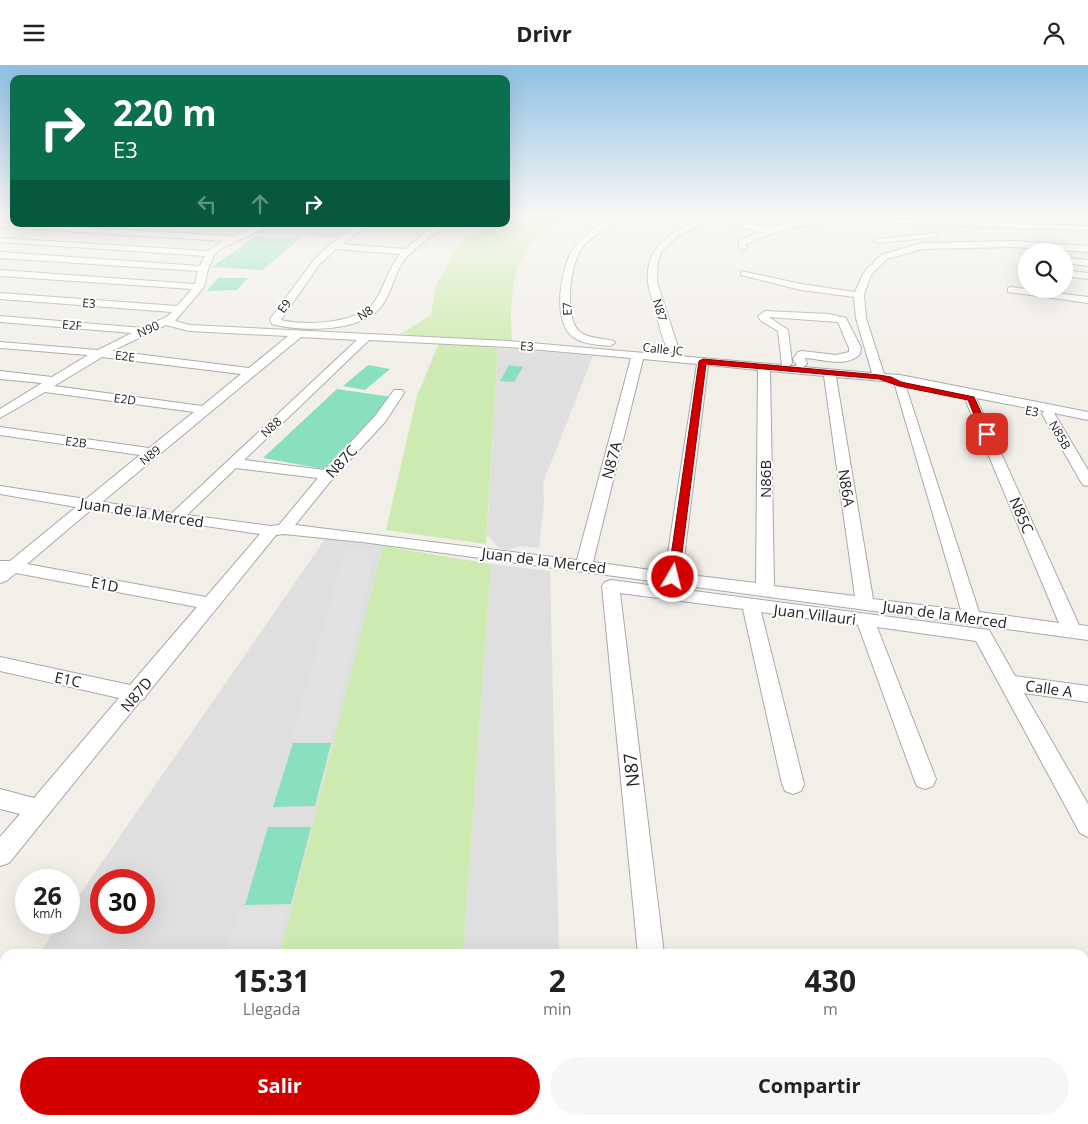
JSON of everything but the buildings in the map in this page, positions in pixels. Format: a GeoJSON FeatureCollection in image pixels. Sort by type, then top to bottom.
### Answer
{"type":"FeatureCollection","features":[{"type":"Feature","properties":{"kind":"street"},"geometry":{"type":"LineString","coordinates":[[0,282],[33,265]]}},
{"type":"Feature","properties":{"kind":"street"},"geometry":{"type":"LineString","coordinates":[[153,265],[204,269]]}},
{"type":"Feature","properties":{"kind":"street","name":"N90"},"geometry":{"type":"LineString","coordinates":[[1,413],[100,353],[172,317],[199,287],[205,265]]}},
{"type":"Feature","properties":{"kind":"street","name":"E9"},"geometry":{"type":"LineString","coordinates":[[282,325],[276,323],[275,319],[314,265]]}},
{"type":"Feature","properties":{"kind":"street","name":"N8"},"geometry":{"type":"LineString","coordinates":[[282,325],[337,324],[353,321],[366,315],[376,307],[397,265]]}},
{"type":"Feature","properties":{"kind":"street","name":"E7"},"geometry":{"type":"LineString","coordinates":[[569,265],[567,271],[567,320],[570,328],[576,334]]}},
{"type":"Feature","properties":{"kind":"street","name":"N87"},"geometry":{"type":"LineString","coordinates":[[653,265],[651,271],[654,289],[673,350]]}},
{"type":"Feature","properties":{"kind":"street"},"geometry":{"type":"LineString","coordinates":[[876,265],[867,274],[860,295],[861,319],[972,618]]}},
{"type":"Feature","properties":{"kind":"street"},"geometry":{"type":"LineString","coordinates":[[0,273],[199,287]]}},
{"type":"Feature","properties":{"kind":"street"},"geometry":{"type":"LineString","coordinates":[[744,273],[801,287],[860,295]]}},
{"type":"Feature","properties":{"kind":"street"},"geometry":{"type":"LineString","coordinates":[[1073,274],[1088,276]]}},
{"type":"Feature","properties":{"kind":"street"},"geometry":{"type":"LineString","coordinates":[[1073,288],[1080,289]]}},
{"type":"Feature","properties":{"kind":"street"},"geometry":{"type":"LineString","coordinates":[[1011,290],[1088,300]]}},
{"type":"Feature","properties":{"kind":"street","name":"E3"},"geometry":{"type":"LineString","coordinates":[[0,296],[178,309]]}},
{"type":"Feature","properties":{"kind":"street"},"geometry":{"type":"LineString","coordinates":[[1,320],[40,299]]}},
{"type":"Feature","properties":{"kind":"street"},"geometry":{"type":"LineString","coordinates":[[786,363],[783,329],[765,319],[763,309],[842,320],[855,348],[854,354],[838,358],[802,354],[799,359],[801,364]]}},
{"type":"Feature","properties":{"kind":"street","name":"E2F"},"geometry":{"type":"LineString","coordinates":[[1,320],[143,331]]}},
{"type":"Feature","properties":{"kind":"street","name":"E3"},"geometry":{"type":"LineString","coordinates":[[165,321],[189,328],[367,336],[566,352],[638,355],[900,379],[1088,416]]}},
{"type":"Feature","properties":{"kind":"street","name":"N89"},"geometry":{"type":"LineString","coordinates":[[0,577],[7,565],[89,504],[153,453],[298,333]]}},
{"type":"Feature","properties":{"kind":"street","name":"Calle JC"},"geometry":{"type":"LineString","coordinates":[[576,334],[608,343],[844,369],[884,379]]}},
{"type":"Feature","properties":{"kind":"street","name":"N88"},"geometry":{"type":"LineString","coordinates":[[175,518],[367,336]]}},
{"type":"Feature","properties":{"kind":"street","name":"E2E"},"geometry":{"type":"LineString","coordinates":[[0,345],[100,353],[250,372]]}},
{"type":"Feature","properties":{"kind":"street","name":"N87A"},"geometry":{"type":"LineString","coordinates":[[584,565],[638,355]]}},
{"type":"Feature","properties":{"kind":"street"},"geometry":{"type":"LineString","coordinates":[[673,577],[703,361]]}},
{"type":"Feature","properties":{"kind":"street","name":"N86B"},"geometry":{"type":"LineString","coordinates":[[764,367],[765,590]]}},
{"type":"Feature","properties":{"kind":"street","name":"N86A"},"geometry":{"type":"LineString","coordinates":[[830,374],[865,612],[925,779]]}},
{"type":"Feature","properties":{"kind":"street","name":"E2D"},"geometry":{"type":"LineString","coordinates":[[0,375],[206,410]]}},
{"type":"Feature","properties":{"kind":"street","name":"E3"},"geometry":{"type":"LineString","coordinates":[[884,379],[971,399],[1088,421]]}},
{"type":"Feature","properties":{"kind":"street","name":"N87C"},"geometry":{"type":"LineString","coordinates":[[278,530],[380,419],[398,393]]}},
{"type":"Feature","properties":{"kind":"street","name":"N85C"},"geometry":{"type":"LineString","coordinates":[[971,399],[1080,632]]}},
{"type":"Feature","properties":{"kind":"street","name":"N85B"},"geometry":{"type":"LineString","coordinates":[[1048,414],[1088,482]]}},
{"type":"Feature","properties":{"kind":"street","name":"E2B"},"geometry":{"type":"LineString","coordinates":[[0,431],[153,453]]}},
{"type":"Feature","properties":{"kind":"street"},"geometry":{"type":"LineString","coordinates":[[234,463],[328,475]]}},
{"type":"Feature","properties":{"kind":"street","name":"Juan de la Merced"},"geometry":{"type":"LineString","coordinates":[[0,490],[175,518],[278,530],[362,537],[673,577],[765,590],[865,612],[972,618],[1080,632]]}},
{"type":"Feature","properties":{"kind":"street","name":"N87D"},"geometry":{"type":"LineString","coordinates":[[0,855],[137,694],[210,603],[278,530]]}},
{"type":"Feature","properties":{"kind":"street","name":"E1D"},"geometry":{"type":"LineString","coordinates":[[7,565],[210,603]]}},
{"type":"Feature","properties":{"kind":"street","name":"N87"},"geometry":{"type":"LineString","coordinates":[[610,587],[650,949]]}},
{"type":"Feature","properties":{"kind":"street","name":"Juan Villauri"},"geometry":{"type":"LineString","coordinates":[[610,587],[751,606],[865,612],[982,635],[1088,826]]}},
{"type":"Feature","properties":{"kind":"street"},"geometry":{"type":"LineString","coordinates":[[751,606],[793,784]]}},
{"type":"Feature","properties":{"kind":"street","name":"E1C"},"geometry":{"type":"LineString","coordinates":[[0,664],[137,694]]}},
{"type":"Feature","properties":{"kind":"street","name":"Calle A"},"geometry":{"type":"LineString","coordinates":[[1010,683],[1088,694]]}},
{"type":"Feature","properties":{"kind":"street"},"geometry":{"type":"LineString","coordinates":[[0,799],[38,809]]}},
{"type":"Feature","properties":{"kind":"shaded area"},"geometry":{"type":"Polygon","coordinates":[[[498,349],[593,356],[543,483],[544,503],[539,548],[522,546],[506,550],[499,548],[487,535],[498,349]]]}},
{"type":"Feature","properties":{"kind":"shaded area"},"geometry":{"type":"Polygon","coordinates":[[[325,539],[383,546],[281,949],[42,949],[53,934],[80,934],[80,894],[90,880],[90,934],[155,934],[155,869],[97,869],[325,539]]]}},
{"type":"Feature","properties":{"kind":"shaded area"},"geometry":{"type":"Polygon","coordinates":[[[345,549],[366,549],[365,555],[375,554],[331,740],[291,740],[345,549]]]}},
{"type":"Feature","properties":{"kind":"shaded area"},"geometry":{"type":"Polygon","coordinates":[[[491,564],[550,571],[559,949],[463,949],[491,564]]]}},
{"type":"Feature","properties":{"kind":"shaded area"},"geometry":{"type":"Polygon","coordinates":[[[288,907],[278,949],[227,949],[240,909],[288,907]]]}},
{"type":"Feature","properties":{"kind":"green space"},"geometry":{"type":"Polygon","coordinates":[[[214,265],[268,265],[262,270],[212,267],[214,265]]]}},
{"type":"Feature","properties":{"kind":"green space"},"geometry":{"type":"Polygon","coordinates":[[[447,265],[518,265],[511,307],[512,341],[400,334],[431,315],[436,285],[447,265]]]}},
{"type":"Feature","properties":{"kind":"green space"},"geometry":{"type":"Polygon","coordinates":[[[218,278],[248,278],[237,290],[207,291],[218,278]]]}},
{"type":"Feature","properties":{"kind":"green space"},"geometry":{"type":"Polygon","coordinates":[[[439,343],[498,348],[486,544],[386,530],[417,396],[439,343]]]}},
{"type":"Feature","properties":{"kind":"green space"},"geometry":{"type":"Polygon","coordinates":[[[368,365],[390,369],[365,390],[343,386],[368,365]]]}},
{"type":"Feature","properties":{"kind":"green space"},"geometry":{"type":"Polygon","coordinates":[[[509,365],[523,367],[514,382],[500,381],[509,365]]]}},
{"type":"Feature","properties":{"kind":"green space"},"geometry":{"type":"Polygon","coordinates":[[[337,389],[392,397],[324,469],[263,458],[337,389]]]}},
{"type":"Feature","properties":{"kind":"green space"},"geometry":{"type":"Polygon","coordinates":[[[383,546],[491,564],[463,949],[281,949],[383,546]]]}},
{"type":"Feature","properties":{"kind":"green space"},"geometry":{"type":"Polygon","coordinates":[[[293,743],[331,743],[315,806],[273,807],[293,743]]]}},
{"type":"Feature","properties":{"kind":"green space"},"geometry":{"type":"Polygon","coordinates":[[[268,827],[311,827],[291,904],[245,905],[268,827]]]}},
{"type":"Feature","properties":{"kind":"route"},"geometry":{"type":"LineString","coordinates":[[673,577],[703,361],[888,378],[899,383],[971,399],[987,434]]}}]}
